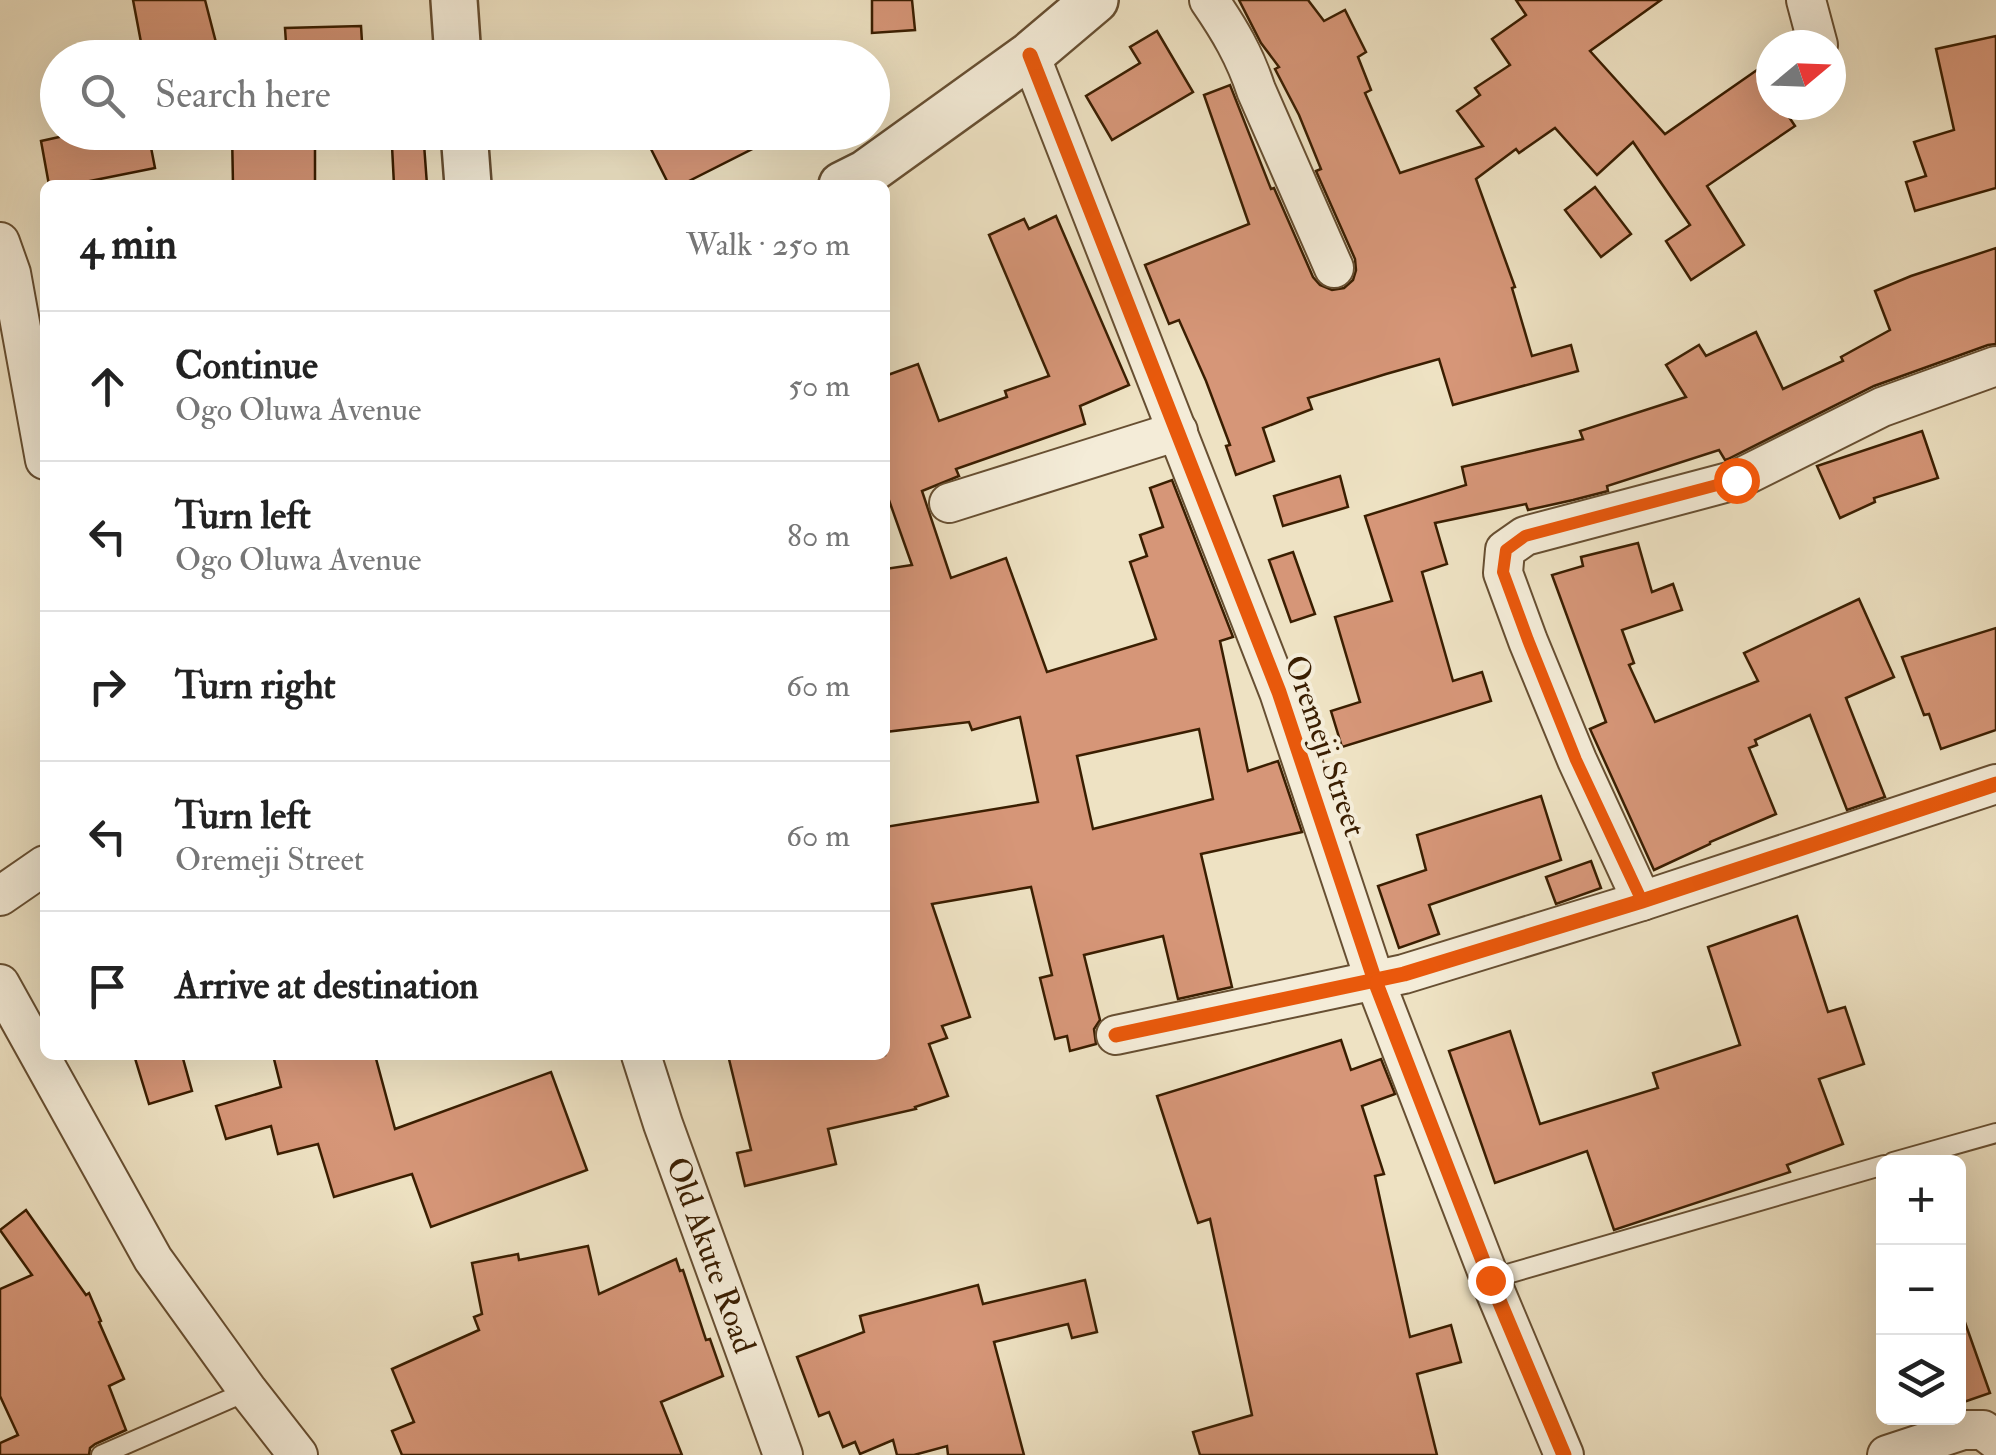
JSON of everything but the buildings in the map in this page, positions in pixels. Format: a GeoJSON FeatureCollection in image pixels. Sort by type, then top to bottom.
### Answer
{"type":"FeatureCollection","features":[{"type":"Feature","properties":{"kind":"street"},"geometry":{"type":"LineString","coordinates":[[454,0],[457,40]]}},
{"type":"Feature","properties":{"kind":"street"},"geometry":{"type":"LineString","coordinates":[[857,180],[1030,56],[1095,0]]}},
{"type":"Feature","properties":{"kind":"street"},"geometry":{"type":"LineString","coordinates":[[1209,0],[1247,61],[1334,268]]}},
{"type":"Feature","properties":{"kind":"street"},"geometry":{"type":"LineString","coordinates":[[1806,0],[1814,30]]}},
{"type":"Feature","properties":{"kind":"street","name":"Oremeji Street"},"geometry":{"type":"LineString","coordinates":[[1030,56],[1279,692],[1376,981],[1490,1280],[1564,1455]]}},
{"type":"Feature","properties":{"kind":"street"},"geometry":{"type":"LineString","coordinates":[[465,150],[468,180]]}},
{"type":"Feature","properties":{"kind":"street"},"geometry":{"type":"LineString","coordinates":[[0,242],[11,272],[40,432]]}},
{"type":"Feature","properties":{"kind":"street"},"geometry":{"type":"LineString","coordinates":[[1642,901],[1576,760],[1528,640],[1503,572],[1506,550],[1525,536],[1736,480],[1882,407],[1996,366]]}},
{"type":"Feature","properties":{"kind":"street"},"geometry":{"type":"LineString","coordinates":[[949,503],[1178,431]]}},
{"type":"Feature","properties":{"kind":"street"},"geometry":{"type":"LineString","coordinates":[[1116,1035],[1404,974],[1642,901],[1996,784]]}},
{"type":"Feature","properties":{"kind":"street"},"geometry":{"type":"LineString","coordinates":[[0,896],[40,868]]}},
{"type":"Feature","properties":{"kind":"street"},"geometry":{"type":"LineString","coordinates":[[0,984],[40,1056]]}},
{"type":"Feature","properties":{"kind":"street"},"geometry":{"type":"LineString","coordinates":[[42,1060],[153,1259],[298,1455]]}},
{"type":"Feature","properties":{"kind":"street","name":"Old Akute Road"},"geometry":{"type":"LineString","coordinates":[[644,1060],[783,1455]]}},
{"type":"Feature","properties":{"kind":"street"},"geometry":{"type":"LineString","coordinates":[[1887,1455],[1963,1430],[1983,1430],[1996,1440]]}},
{"type":"Feature","properties":{"kind":"lane"},"geometry":{"type":"LineString","coordinates":[[1919,1155],[1996,1133]]}},
{"type":"Feature","properties":{"kind":"lane"},"geometry":{"type":"LineString","coordinates":[[1490,1280],[1876,1167]]}},
{"type":"Feature","properties":{"kind":"lane"},"geometry":{"type":"LineString","coordinates":[[101,1455],[248,1391]]}},
{"type":"Feature","properties":{"kind":"cycle path"},"geometry":{"type":"LineString","coordinates":[[1030,55],[1279,692],[1375,981],[1490,1279],[1564,1455]]}},
{"type":"Feature","properties":{"kind":"cycle path"},"geometry":{"type":"LineString","coordinates":[[1116,1035],[1404,974],[1642,901],[1996,784]]}},
{"type":"Feature","properties":{"kind":"route"},"geometry":{"type":"LineString","coordinates":[[1490,1280],[1376,981],[1642,901],[1576,760],[1528,640],[1503,572],[1506,550],[1525,536],[1736,480]]}}]}
